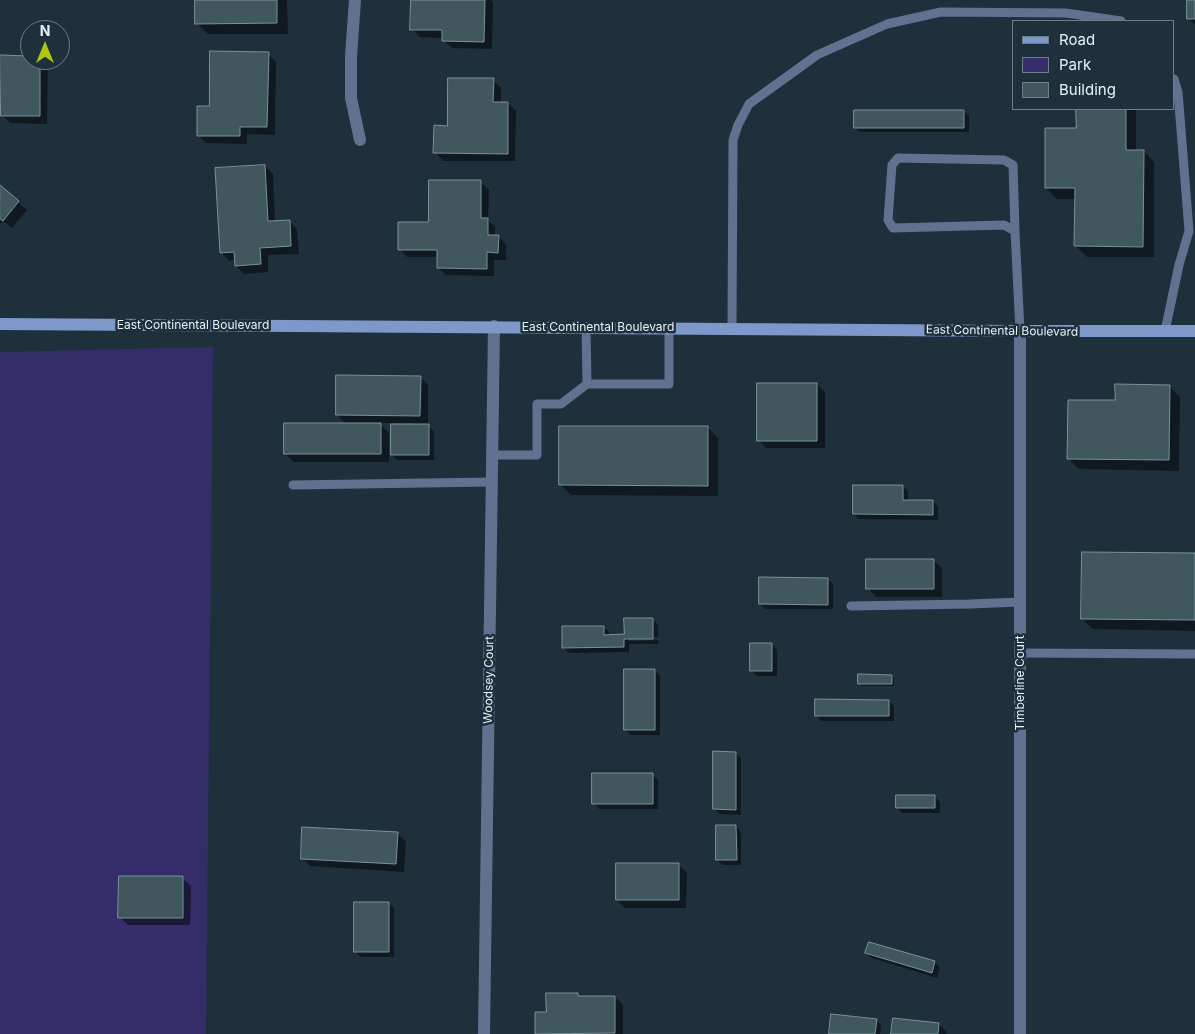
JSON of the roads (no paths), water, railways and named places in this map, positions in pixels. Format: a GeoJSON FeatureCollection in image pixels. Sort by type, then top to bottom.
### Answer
{"type":"FeatureCollection","features":[{"type":"Feature","properties":{"kind":"main road","name":"East Continental Boulevard"},"geometry":{"type":"LineString","coordinates":[[0,324],[1195,331]]}},
{"type":"Feature","properties":{"kind":"street"},"geometry":{"type":"LineString","coordinates":[[355,0],[351,56],[351,98],[360,140]]}},
{"type":"Feature","properties":{"kind":"street","name":"Woodsey Court"},"geometry":{"type":"LineString","coordinates":[[484,1034],[494,326]]}},
{"type":"Feature","properties":{"kind":"street","name":"Timberline Court"},"geometry":{"type":"LineString","coordinates":[[1020,331],[1020,1034]]}},
{"type":"Feature","properties":{"kind":"lane"},"geometry":{"type":"LineString","coordinates":[[732,328],[732,140],[749,104],[817,55],[887,24],[941,12],[1066,13],[1114,20]]}},
{"type":"Feature","properties":{"kind":"lane"},"geometry":{"type":"LineString","coordinates":[[1165,331],[1179,265],[1189,231],[1178,92],[1175,82]]}},
{"type":"Feature","properties":{"kind":"lane"},"geometry":{"type":"LineString","coordinates":[[1016,231],[1004,225],[893,228],[888,220],[892,165],[898,158],[1004,160],[1013,165],[1016,231],[1020,331]]}},
{"type":"Feature","properties":{"kind":"lane"},"geometry":{"type":"LineString","coordinates":[[586,327],[587,384]]}},
{"type":"Feature","properties":{"kind":"lane"},"geometry":{"type":"LineString","coordinates":[[492,455],[537,455],[537,404],[561,404],[587,384],[669,384],[669,328]]}},
{"type":"Feature","properties":{"kind":"lane"},"geometry":{"type":"LineString","coordinates":[[293,485],[491,482]]}},
{"type":"Feature","properties":{"kind":"lane"},"geometry":{"type":"LineString","coordinates":[[851,606],[1020,602]]}},
{"type":"Feature","properties":{"kind":"lane"},"geometry":{"type":"LineString","coordinates":[[1020,653],[1195,654]]}}]}
